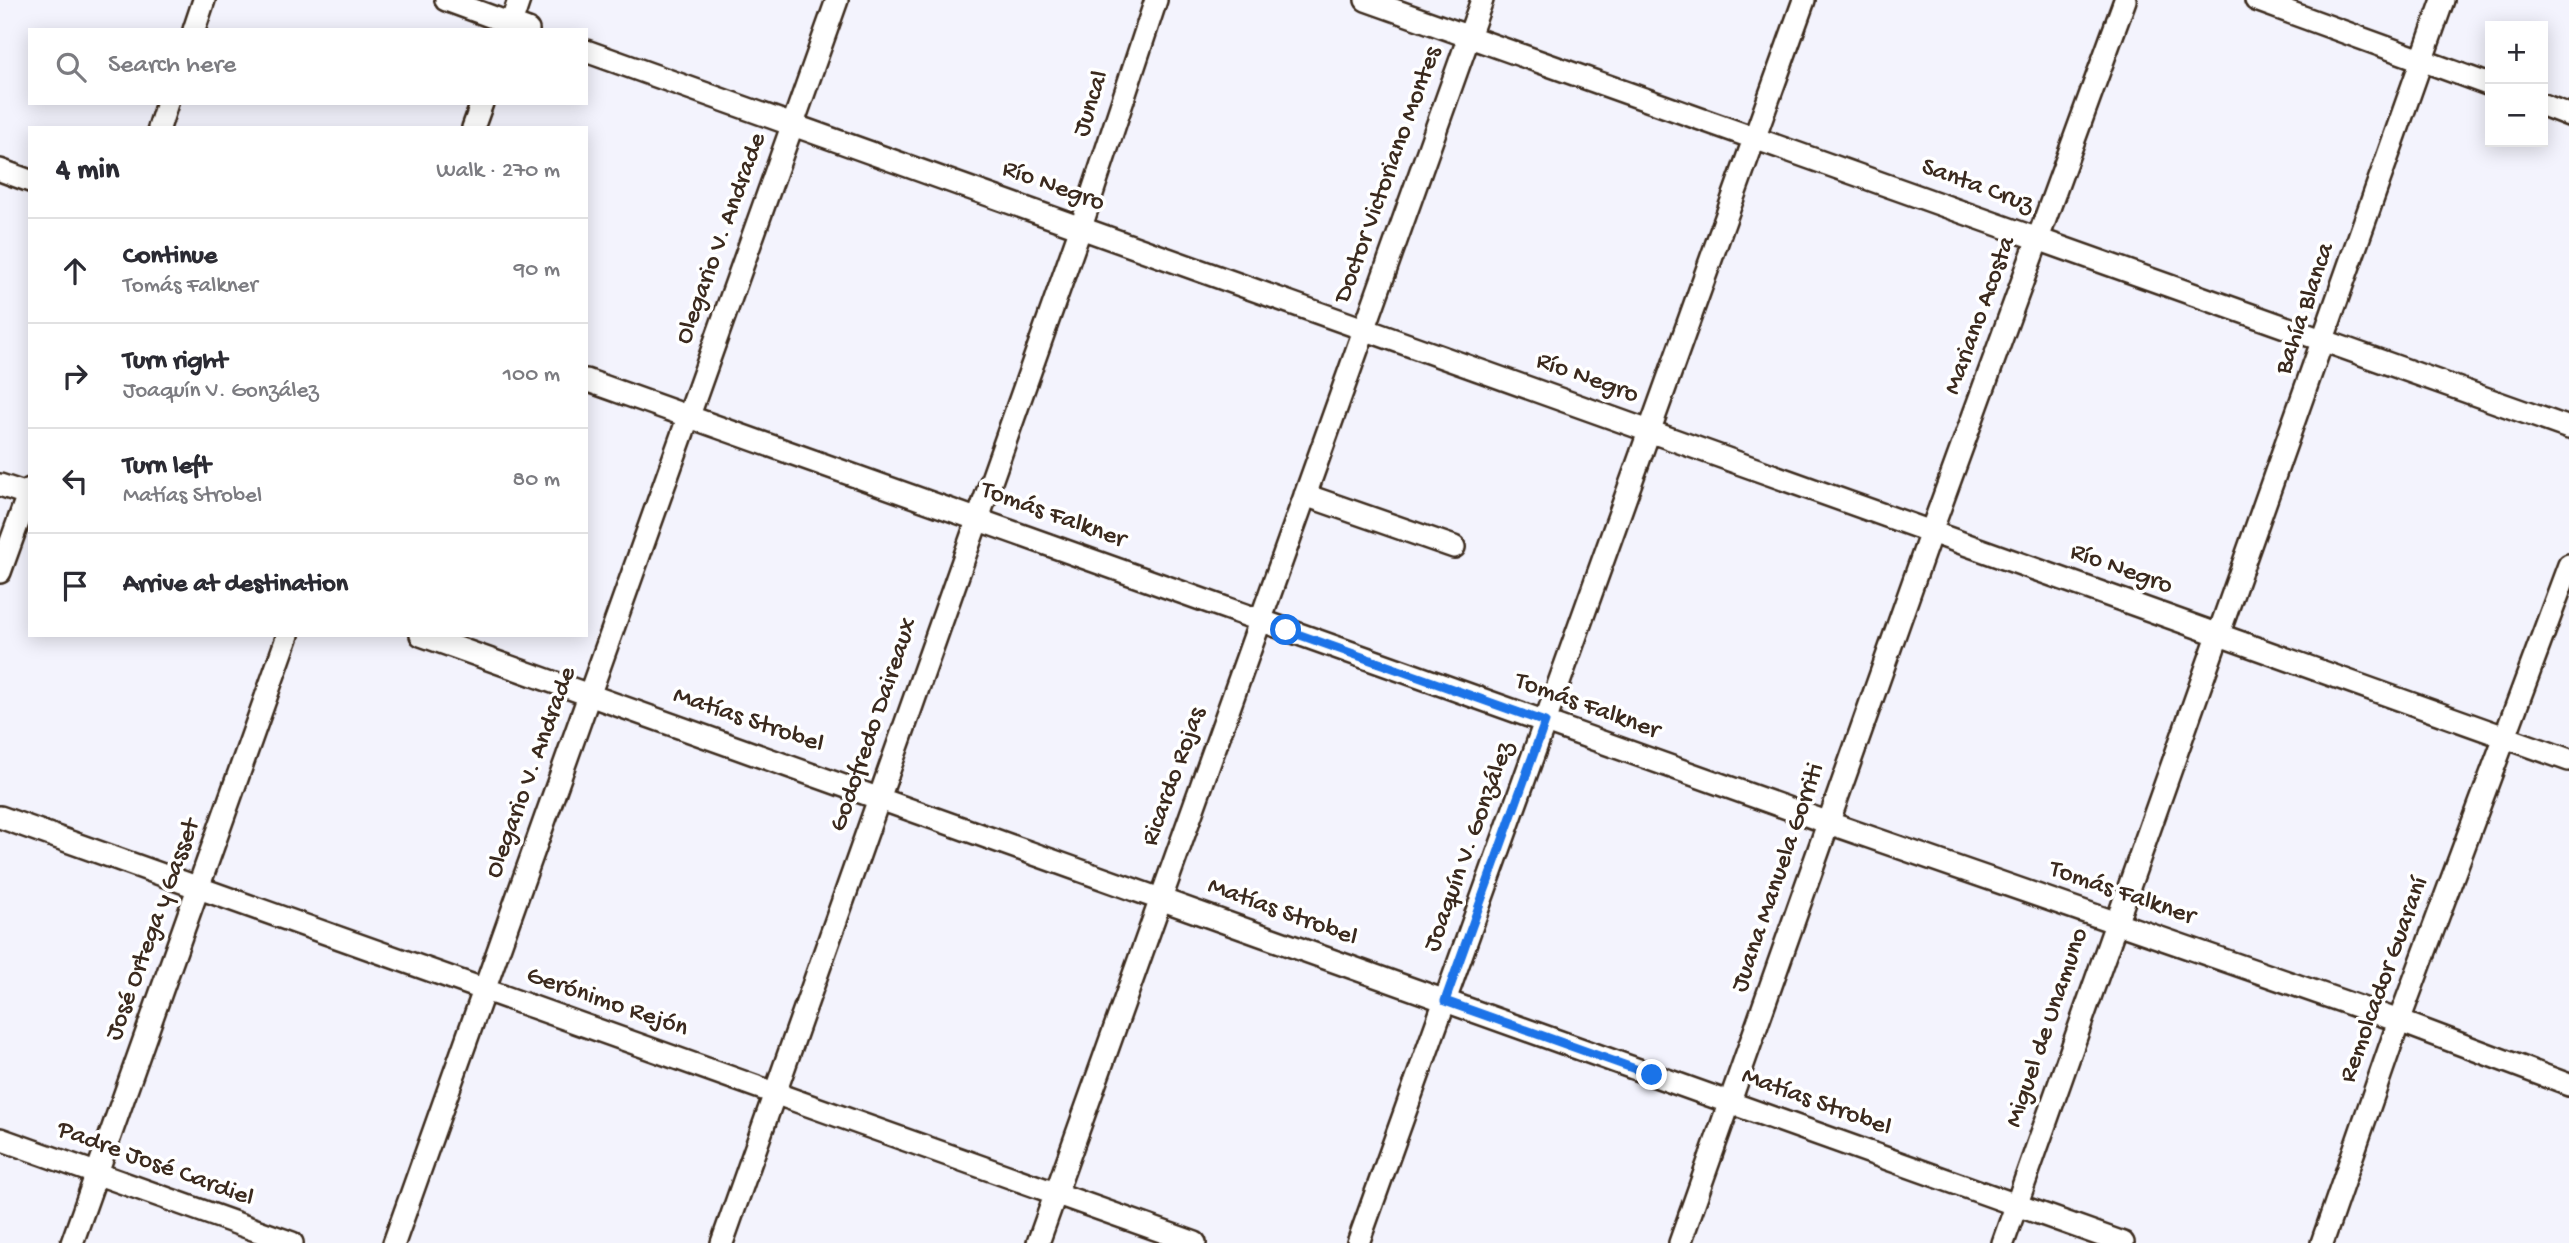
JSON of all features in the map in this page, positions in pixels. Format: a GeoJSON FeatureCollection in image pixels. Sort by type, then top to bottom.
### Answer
{"type":"FeatureCollection","features":[{"type":"Feature","properties":{"kind":"street"},"geometry":{"type":"LineString","coordinates":[[195,28],[204,0]]}},
{"type":"Feature","properties":{"kind":"street"},"geometry":{"type":"LineString","coordinates":[[446,0],[516,28],[519,0]]}},
{"type":"Feature","properties":{"kind":"street","name":"Olegario V. Andrade"},"geometry":{"type":"LineString","coordinates":[[394,1243],[837,0]]}},
{"type":"Feature","properties":{"kind":"street","name":"Juncal"},"geometry":{"type":"LineString","coordinates":[[1081,227],[1156,0]]}},
{"type":"Feature","properties":{"kind":"street","name":"Santa Cruz"},"geometry":{"type":"LineString","coordinates":[[1366,0],[2569,428]]}},
{"type":"Feature","properties":{"kind":"street","name":"Doctor Victoriano Montes"},"geometry":{"type":"LineString","coordinates":[[1364,329],[1482,0]]}},
{"type":"Feature","properties":{"kind":"street","name":"Joaquín V. González"},"geometry":{"type":"LineString","coordinates":[[1358,1243],[1804,0]]}},
{"type":"Feature","properties":{"kind":"street","name":"Mariano Acosta"},"geometry":{"type":"LineString","coordinates":[[1931,533],[2125,0]]}},
{"type":"Feature","properties":{"kind":"street"},"geometry":{"type":"LineString","coordinates":[[2256,0],[2487,84]]}},
{"type":"Feature","properties":{"kind":"street","name":"Bahía Blanca"},"geometry":{"type":"LineString","coordinates":[[2218,635],[2325,340],[2443,0]]}},
{"type":"Feature","properties":{"kind":"street","name":"Río Negro"},"geometry":{"type":"LineString","coordinates":[[588,52],[2569,760]]}},
{"type":"Feature","properties":{"kind":"street"},"geometry":{"type":"LineString","coordinates":[[160,126],[166,105]]}},
{"type":"Feature","properties":{"kind":"street"},"geometry":{"type":"LineString","coordinates":[[474,126],[481,105]]}},
{"type":"Feature","properties":{"kind":"street"},"geometry":{"type":"LineString","coordinates":[[2548,107],[2569,115]]}},
{"type":"Feature","properties":{"kind":"street"},"geometry":{"type":"LineString","coordinates":[[0,170],[28,180]]}},
{"type":"Feature","properties":{"kind":"street","name":"Godofredo Daireaux"},"geometry":{"type":"LineString","coordinates":[[722,1243],[1081,227]]}},
{"type":"Feature","properties":{"kind":"street","name":"Ricardo Rojas"},"geometry":{"type":"LineString","coordinates":[[1038,1243],[1364,329]]}},
{"type":"Feature","properties":{"kind":"street","name":"Tomás Falkner"},"geometry":{"type":"LineString","coordinates":[[588,381],[1829,823],[2399,1021],[2569,1085]]}},
{"type":"Feature","properties":{"kind":"street"},"geometry":{"type":"LineString","coordinates":[[0,485],[28,493]]}},
{"type":"Feature","properties":{"kind":"street"},"geometry":{"type":"LineString","coordinates":[[1305,495],[1454,547]]}},
{"type":"Feature","properties":{"kind":"street"},"geometry":{"type":"LineString","coordinates":[[0,572],[28,496]]}},
{"type":"Feature","properties":{"kind":"street","name":"Juana Manuela Gorriti"},"geometry":{"type":"LineString","coordinates":[[1680,1243],[1931,533]]}},
{"type":"Feature","properties":{"kind":"street","name":"Remolcador Guaraní"},"geometry":{"type":"LineString","coordinates":[[2322,1243],[2399,1021],[2569,565]]}},
{"type":"Feature","properties":{"kind":"street","name":"Miguel de Unamuno"},"geometry":{"type":"LineString","coordinates":[[2003,1243],[2218,635]]}},
{"type":"Feature","properties":{"kind":"street","name":"José Ortega y Gasset"},"geometry":{"type":"LineString","coordinates":[[72,1243],[287,637]]}},
{"type":"Feature","properties":{"kind":"street","name":"Matías Strobel"},"geometry":{"type":"LineString","coordinates":[[427,637],[2123,1243]]}},
{"type":"Feature","properties":{"kind":"street","name":"Gerónimo Rejón"},"geometry":{"type":"LineString","coordinates":[[0,817],[1195,1243]]}},
{"type":"Feature","properties":{"kind":"street","name":"Padre José Cardiel"},"geometry":{"type":"LineString","coordinates":[[0,1139],[292,1243]]}},
{"type":"Feature","properties":{"kind":"route"},"geometry":{"type":"LineString","coordinates":[[1286,630],[1545,722],[1445,1001],[1652,1075]]}}]}
